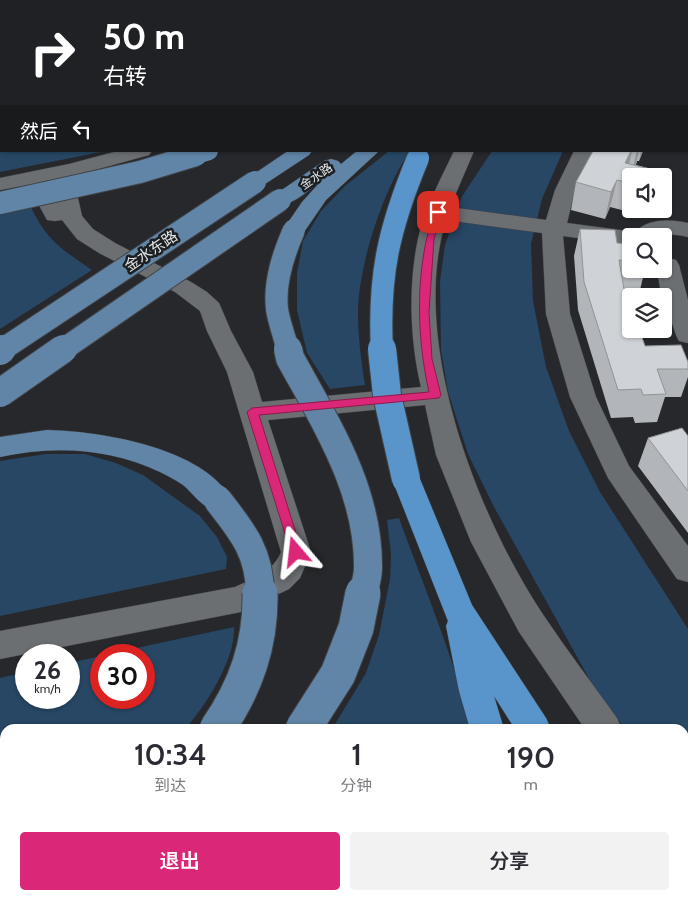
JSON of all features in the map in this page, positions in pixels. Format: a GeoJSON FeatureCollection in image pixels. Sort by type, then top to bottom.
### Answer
{"type":"FeatureCollection","features":[{"type":"Feature","properties":{"kind":"highway"},"geometry":{"type":"LineString","coordinates":[[421,154],[397,209],[388,242],[378,315],[382,365],[390,412],[406,480],[459,611],[476,691],[486,724]]}},
{"type":"Feature","properties":{"kind":"highway"},"geometry":{"type":"LineString","coordinates":[[459,611],[531,724]]}},
{"type":"Feature","properties":{"kind":"main road"},"geometry":{"type":"LineString","coordinates":[[0,203],[122,176],[206,152]]}},
{"type":"Feature","properties":{"kind":"main road","name":"金水东路"},"geometry":{"type":"LineString","coordinates":[[0,351],[300,152]]}},
{"type":"Feature","properties":{"kind":"main road","name":"金水路"},"geometry":{"type":"LineString","coordinates":[[280,200],[350,152]]}},
{"type":"Feature","properties":{"kind":"main road"},"geometry":{"type":"LineString","coordinates":[[306,724],[338,674],[356,628],[368,569],[364,526],[353,480],[341,450],[290,358],[277,309],[278,283],[282,257],[305,210],[321,192],[368,152]]}},
{"type":"Feature","properties":{"kind":"main road","name":"金水东路"},"geometry":{"type":"LineString","coordinates":[[0,393],[280,200]]}},
{"type":"Feature","properties":{"kind":"main road"},"geometry":{"type":"LineString","coordinates":[[0,447],[50,440],[95,442],[131,450],[162,462],[191,477],[217,499],[248,541],[258,576],[261,620],[253,658],[232,710],[220,724]]}},
{"type":"Feature","properties":{"kind":"street"},"geometry":{"type":"LineString","coordinates":[[0,184],[62,172],[138,152]]}},
{"type":"Feature","properties":{"kind":"street"},"geometry":{"type":"LineString","coordinates":[[464,152],[438,212],[429,239],[424,312],[427,359],[450,455],[486,542],[530,622],[601,724]]}},
{"type":"Feature","properties":{"kind":"street"},"geometry":{"type":"LineString","coordinates":[[584,152],[565,190],[552,236],[558,314],[584,397],[618,471],[688,570]]}},
{"type":"Feature","properties":{"kind":"street"},"geometry":{"type":"LineString","coordinates":[[0,645],[241,599],[278,580],[289,569],[296,552],[240,372],[219,331],[211,308],[199,297],[107,248],[85,234],[71,217],[62,172]]}},
{"type":"Feature","properties":{"kind":"street"},"geometry":{"type":"LineString","coordinates":[[34,177],[70,237],[88,253],[194,310],[219,331]]}},
{"type":"Feature","properties":{"kind":"street"},"geometry":{"type":"LineString","coordinates":[[438,212],[622,237]]}},
{"type":"Feature","properties":{"kind":"street"},"geometry":{"type":"LineString","coordinates":[[672,228],[688,230]]}},
{"type":"Feature","properties":{"kind":"street"},"geometry":{"type":"LineString","coordinates":[[673,265],[672,288],[688,335]]}},
{"type":"Feature","properties":{"kind":"street"},"geometry":{"type":"LineString","coordinates":[[252,412],[436,395]]}},
{"type":"Feature","properties":{"kind":"shaded area"},"geometry":{"type":"Polygon","coordinates":[[[0,152],[101,152],[0,172],[0,152]]]}},
{"type":"Feature","properties":{"kind":"shaded area"},"geometry":{"type":"Polygon","coordinates":[[[388,152],[409,152],[391,186],[374,228],[359,292],[358,320],[365,385],[330,389],[307,353],[297,310],[297,273],[303,241],[321,211],[345,186],[388,152]]]}},
{"type":"Feature","properties":{"kind":"shaded area"},"geometry":{"type":"Polygon","coordinates":[[[491,152],[563,152],[542,199],[531,244],[533,301],[546,367],[569,431],[600,492],[688,629],[688,724],[621,724],[591,682],[494,507],[468,454],[448,392],[441,350],[440,281],[445,245],[461,198],[491,152]]]}},
{"type":"Feature","properties":{"kind":"shaded area"},"geometry":{"type":"Polygon","coordinates":[[[31,207],[49,236],[64,250],[92,270],[0,329],[0,213],[31,207]]]}},
{"type":"Feature","properties":{"kind":"shaded area"},"geometry":{"type":"Polygon","coordinates":[[[46,454],[85,454],[116,463],[143,475],[200,516],[217,537],[227,557],[226,569],[0,616],[0,461],[46,454]]]}},
{"type":"Feature","properties":{"kind":"shaded area"},"geometry":{"type":"Polygon","coordinates":[[[399,518],[438,622],[470,724],[335,724],[366,673],[379,635],[390,579],[391,555],[387,520],[399,518]]]}},
{"type":"Feature","properties":{"kind":"shaded area"},"geometry":{"type":"Polygon","coordinates":[[[234,627],[230,653],[225,667],[202,708],[189,724],[0,724],[0,678],[15,675],[15,709],[80,709],[80,661],[90,658],[90,709],[155,709],[155,644],[234,627]]]}},
{"type":"Feature","properties":{"kind":"building"},"geometry":{"type":"Polygon","coordinates":[[[592,152],[630,152],[625,163],[646,168],[622,168],[622,181],[617,180],[611,192],[576,182],[592,152]]]}},
{"type":"Feature","properties":{"kind":"building"},"geometry":{"type":"Polygon","coordinates":[[[580,229],[615,230],[617,243],[622,243],[622,260],[619,260],[624,288],[622,288],[622,338],[642,338],[645,346],[681,345],[688,362],[688,369],[657,369],[666,394],[643,395],[641,389],[618,390],[584,282],[580,229]]]}},
{"type":"Feature","properties":{"kind":"building"},"geometry":{"type":"Polygon","coordinates":[[[682,428],[688,436],[688,491],[648,438],[682,428]]]}},
{"type":"Feature","properties":{"kind":"route"},"geometry":{"type":"LineString","coordinates":[[296,552],[252,412],[436,395],[427,359],[424,312],[429,239],[438,212]]}}]}
